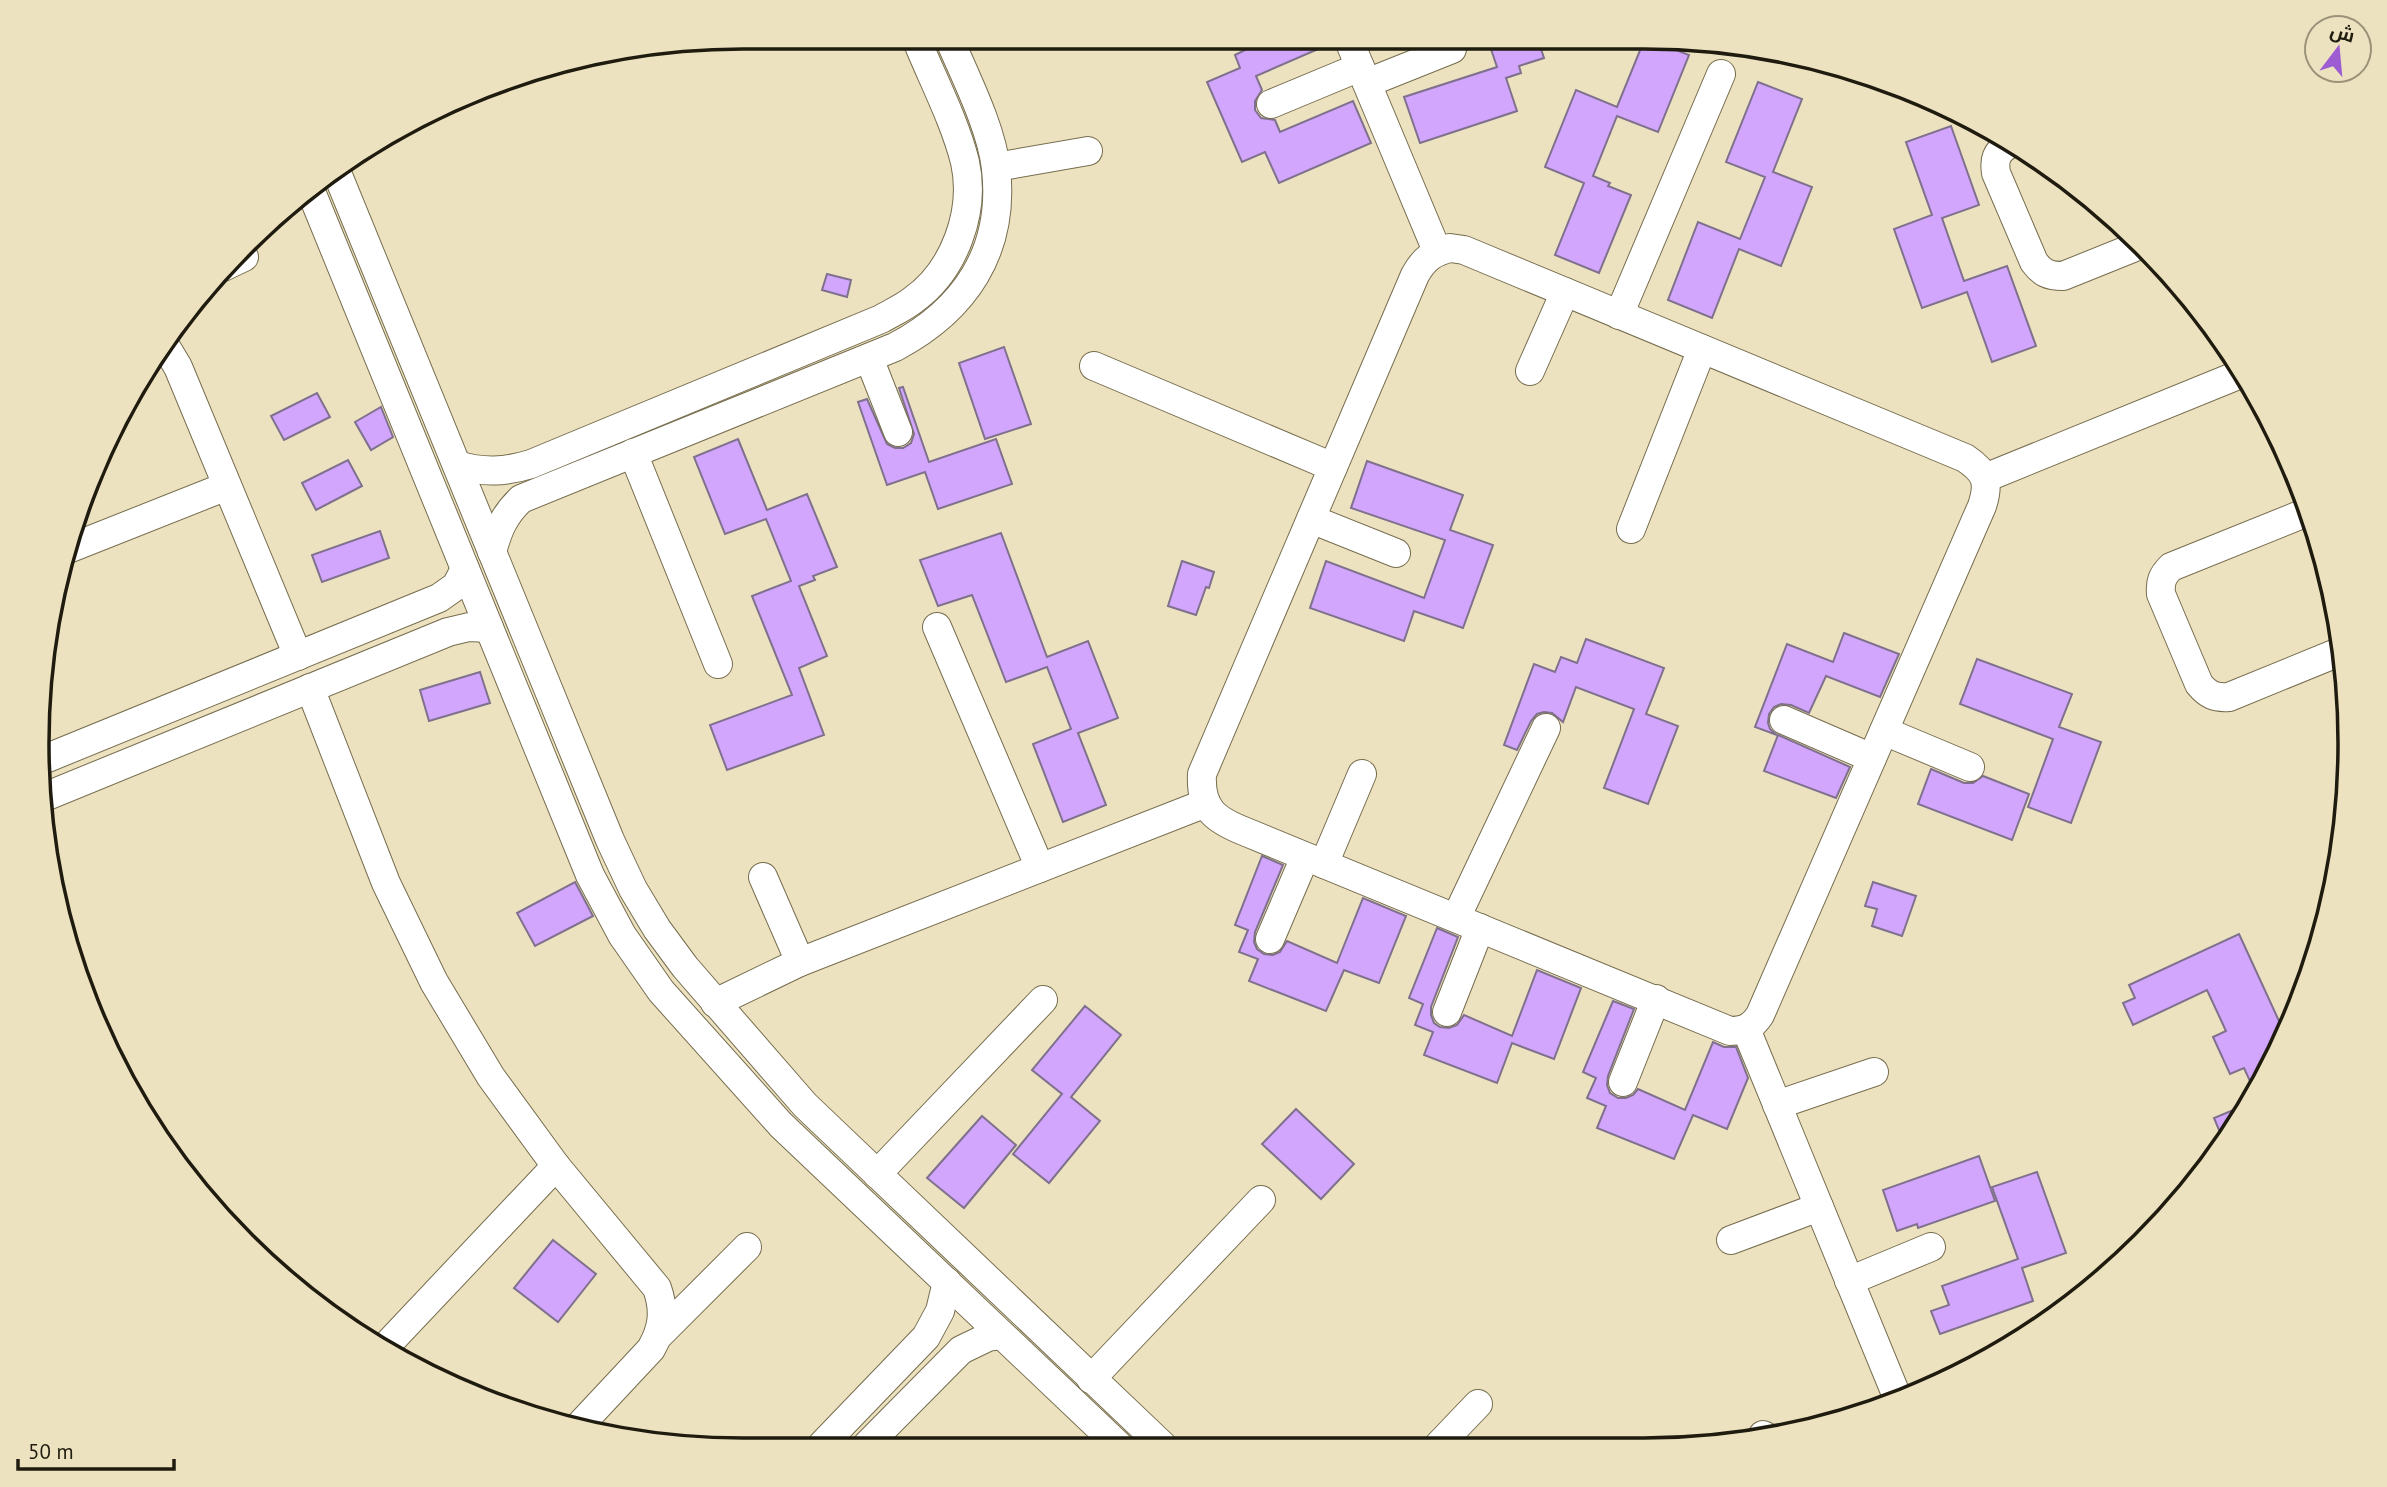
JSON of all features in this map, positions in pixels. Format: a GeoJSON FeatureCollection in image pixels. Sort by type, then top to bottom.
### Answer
{"type":"FeatureCollection","features":[{"type":"Feature","properties":{"kind":"street"},"geometry":{"type":"LineString","coordinates":[[457,465],[493,472],[512,470],[881,319],[914,300],[941,273],[959,239],[967,202],[965,164],[920,49]]}},
{"type":"Feature","properties":{"kind":"street"},"geometry":{"type":"LineString","coordinates":[[492,552],[499,528],[508,512],[521,499],[869,358],[922,333],[946,314],[972,283],[987,251],[997,208],[996,167],[982,117],[954,49]]}},
{"type":"Feature","properties":{"kind":"street"},"geometry":{"type":"LineString","coordinates":[[1271,104],[1359,64],[1452,49]]}},
{"type":"Feature","properties":{"kind":"street"},"geometry":{"type":"LineString","coordinates":[[1359,64],[1437,251]]}},
{"type":"Feature","properties":{"kind":"street"},"geometry":{"type":"LineString","coordinates":[[1619,315],[1721,74]]}},
{"type":"Feature","properties":{"kind":"street"},"geometry":{"type":"LineString","coordinates":[[2003,149],[1998,153],[1995,163],[1996,173],[2034,262],[2041,271],[2051,276],[2063,276],[2131,249]]}},
{"type":"Feature","properties":{"kind":"street"},"geometry":{"type":"LineString","coordinates":[[996,167],[1088,151]]}},
{"type":"Feature","properties":{"kind":"street"},"geometry":{"type":"LineString","coordinates":[[339,180],[610,841],[633,889],[657,929],[715,1003],[805,1105],[1154,1438]]}},
{"type":"Feature","properties":{"kind":"street"},"geometry":{"type":"LineString","coordinates":[[314,199],[590,875],[622,935],[661,991],[781,1125],[1111,1438]]}},
{"type":"Feature","properties":{"kind":"street"},"geometry":{"type":"LineString","coordinates":[[1450,248],[1464,250],[1565,292],[1965,458],[1978,466],[1985,478],[1987,492],[1982,506],[1760,1015],[1755,1024],[1746,1029],[1730,1031],[1227,824],[1218,819],[1206,803],[1202,789],[1202,774],[1423,261],[1437,251],[1450,248]]}},
{"type":"Feature","properties":{"kind":"street"},"geometry":{"type":"LineString","coordinates":[[1530,371],[1565,292]]}},
{"type":"Feature","properties":{"kind":"street"},"geometry":{"type":"LineString","coordinates":[[1631,529],[1702,349]]}},
{"type":"Feature","properties":{"kind":"street"},"geometry":{"type":"LineString","coordinates":[[170,353],[178,367],[298,656]]}},
{"type":"Feature","properties":{"kind":"street"},"geometry":{"type":"LineString","coordinates":[[869,358],[898,432]]}},
{"type":"Feature","properties":{"kind":"street"},"geometry":{"type":"LineString","coordinates":[[1094,366],[1333,467]]}},
{"type":"Feature","properties":{"kind":"street"},"geometry":{"type":"LineString","coordinates":[[1985,478],[2233,377]]}},
{"type":"Feature","properties":{"kind":"street"},"geometry":{"type":"LineString","coordinates":[[572,447],[585,473]]}},
{"type":"Feature","properties":{"kind":"street"},"geometry":{"type":"LineString","coordinates":[[633,453],[718,664]]}},
{"type":"Feature","properties":{"kind":"street"},"geometry":{"type":"LineString","coordinates":[[79,545],[227,486]]}},
{"type":"Feature","properties":{"kind":"street"},"geometry":{"type":"LineString","coordinates":[[2299,515],[2171,567],[2160,584],[2161,594],[2199,684],[2207,693],[2217,698],[2229,697],[2332,655]]}},
{"type":"Feature","properties":{"kind":"street"},"geometry":{"type":"LineString","coordinates":[[1311,519],[1396,553]]}},
{"type":"Feature","properties":{"kind":"street"},"geometry":{"type":"LineString","coordinates":[[49,757],[439,598],[456,586],[465,569]]}},
{"type":"Feature","properties":{"kind":"street"},"geometry":{"type":"LineString","coordinates":[[937,627],[1040,868]]}},
{"type":"Feature","properties":{"kind":"street"},"geometry":{"type":"LineString","coordinates":[[51,794],[458,628],[489,628]]}},
{"type":"Feature","properties":{"kind":"street"},"geometry":{"type":"LineString","coordinates":[[310,688],[386,883],[434,982],[491,1077],[556,1166],[657,1288],[663,1319],[659,1335]]}},
{"type":"Feature","properties":{"kind":"street"},"geometry":{"type":"LineString","coordinates":[[1784,720],[1872,758]]}},
{"type":"Feature","properties":{"kind":"street"},"geometry":{"type":"LineString","coordinates":[[1447,1012],[1468,923],[1546,728]]}},
{"type":"Feature","properties":{"kind":"street"},"geometry":{"type":"LineString","coordinates":[[1884,731],[1970,767]]}},
{"type":"Feature","properties":{"kind":"street"},"geometry":{"type":"LineString","coordinates":[[1270,939],[1362,774]]}},
{"type":"Feature","properties":{"kind":"street"},"geometry":{"type":"LineString","coordinates":[[715,1003],[800,962],[1206,803]]}},
{"type":"Feature","properties":{"kind":"street"},"geometry":{"type":"LineString","coordinates":[[763,877],[800,962]]}},
{"type":"Feature","properties":{"kind":"street"},"geometry":{"type":"LineString","coordinates":[[877,1174],[1043,999]]}},
{"type":"Feature","properties":{"kind":"street"},"geometry":{"type":"LineString","coordinates":[[1623,1082],[1656,999]]}},
{"type":"Feature","properties":{"kind":"street"},"geometry":{"type":"LineString","coordinates":[[1746,1029],[1894,1391]]}},
{"type":"Feature","properties":{"kind":"street"},"geometry":{"type":"LineString","coordinates":[[1777,1105],[1874,1072]]}},
{"type":"Feature","properties":{"kind":"street"},"geometry":{"type":"LineString","coordinates":[[390,1341],[556,1166]]}},
{"type":"Feature","properties":{"kind":"street"},"geometry":{"type":"LineString","coordinates":[[1091,1379],[1261,1200]]}},
{"type":"Feature","properties":{"kind":"street"},"geometry":{"type":"LineString","coordinates":[[1731,1240],[1819,1207]]}},
{"type":"Feature","properties":{"kind":"street"},"geometry":{"type":"LineString","coordinates":[[585,1419],[651,1349],[659,1335],[747,1247]]}},
{"type":"Feature","properties":{"kind":"street"},"geometry":{"type":"LineString","coordinates":[[1849,1281],[1931,1247]]}},
{"type":"Feature","properties":{"kind":"street"},"geometry":{"type":"LineString","coordinates":[[829,1438],[926,1337],[940,1311],[947,1282]]}},
{"type":"Feature","properties":{"kind":"street"},"geometry":{"type":"LineString","coordinates":[[874,1438],[956,1355],[974,1343],[1002,1335]]}},
{"type":"Feature","properties":{"kind":"street"},"geometry":{"type":"LineString","coordinates":[[1446,1438],[1478,1404]]}},
{"type":"Feature","properties":{"kind":"building"},"geometry":{"type":"Polygon","coordinates":[[[1318,49],[1256,76],[1262,90],[1255,101],[1255,110],[1261,118],[1275,120],[1280,132],[1353,101],[1371,143],[1279,183],[1265,152],[1242,162],[1207,82],[1240,68],[1235,55],[1245,50],[1318,49]]]}},
{"type":"Feature","properties":{"kind":"building"},"geometry":{"type":"Polygon","coordinates":[[[1491,49],[1541,49],[1544,58],[1519,66],[1521,73],[1506,78],[1517,111],[1420,143],[1404,97],[1497,67],[1491,49]]]}},
{"type":"Feature","properties":{"kind":"building"},"geometry":{"type":"Polygon","coordinates":[[[1641,49],[1675,50],[1689,55],[1658,132],[1617,116],[1593,176],[1610,183],[1608,186],[1631,195],[1599,273],[1555,255],[1584,183],[1545,167],[1576,90],[1617,107],[1641,49]]]}},
{"type":"Feature","properties":{"kind":"building"},"geometry":{"type":"Polygon","coordinates":[[[1758,82],[1802,99],[1773,172],[1812,187],[1781,266],[1739,249],[1712,318],[1668,300],[1698,222],[1740,239],[1765,177],[1726,162],[1758,82]]]}},
{"type":"Feature","properties":{"kind":"building"},"geometry":{"type":"Polygon","coordinates":[[[1951,126],[1979,205],[1942,218],[1964,281],[2007,266],[2036,346],[1992,362],[1967,292],[1922,308],[1894,229],[1932,215],[1906,142],[1951,126]]]}},
{"type":"Feature","properties":{"kind":"building"},"geometry":{"type":"Polygon","coordinates":[[[827,274],[851,280],[847,297],[822,290],[827,274]]]}},
{"type":"Feature","properties":{"kind":"building"},"geometry":{"type":"Polygon","coordinates":[[[1004,347],[1031,424],[985,439],[959,363],[1004,347]]]}},
{"type":"Feature","properties":{"kind":"building"},"geometry":{"type":"Polygon","coordinates":[[[903,387],[929,462],[996,439],[1012,484],[938,509],[925,472],[887,485],[858,402],[867,399],[887,444],[903,448],[911,443],[914,434],[899,388],[903,387]]]}},
{"type":"Feature","properties":{"kind":"building"},"geometry":{"type":"Polygon","coordinates":[[[317,393],[330,417],[284,440],[271,416],[317,393]]]}},
{"type":"Feature","properties":{"kind":"building"},"geometry":{"type":"Polygon","coordinates":[[[381,407],[393,437],[371,450],[355,422],[381,407]]]}},
{"type":"Feature","properties":{"kind":"building"},"geometry":{"type":"Polygon","coordinates":[[[738,439],[767,510],[807,494],[837,567],[813,576],[815,580],[799,586],[827,656],[799,668],[824,735],[727,770],[710,725],[792,695],[752,596],[791,581],[766,519],[725,534],[694,457],[738,439]]]}},
{"type":"Feature","properties":{"kind":"building"},"geometry":{"type":"Polygon","coordinates":[[[348,460],[362,486],[316,510],[302,483],[348,460]]]}},
{"type":"Feature","properties":{"kind":"building"},"geometry":{"type":"Polygon","coordinates":[[[1367,461],[1463,495],[1450,530],[1493,545],[1463,628],[1414,611],[1404,641],[1310,608],[1326,561],[1424,598],[1445,540],[1351,508],[1367,461]]]}},
{"type":"Feature","properties":{"kind":"building"},"geometry":{"type":"Polygon","coordinates":[[[380,531],[389,558],[322,582],[312,555],[380,531]]]}},
{"type":"Feature","properties":{"kind":"building"},"geometry":{"type":"Polygon","coordinates":[[[1001,533],[1047,657],[1088,641],[1118,718],[1078,733],[1106,805],[1063,822],[1033,744],[1071,729],[1047,667],[1006,682],[972,595],[938,606],[920,560],[1001,533]]]}},
{"type":"Feature","properties":{"kind":"building"},"geometry":{"type":"Polygon","coordinates":[[[1182,561],[1214,572],[1196,615],[1168,606],[1182,561]]]}},
{"type":"Feature","properties":{"kind":"building"},"geometry":{"type":"Polygon","coordinates":[[[1844,633],[1899,654],[1880,697],[1826,676],[1809,713],[1791,705],[1781,704],[1774,707],[1769,714],[1770,729],[1777,735],[1755,727],[1787,644],[1833,662],[1844,633]]]}},
{"type":"Feature","properties":{"kind":"building"},"geometry":{"type":"Polygon","coordinates":[[[1586,639],[1664,668],[1646,714],[1678,726],[1648,804],[1604,788],[1634,709],[1576,687],[1563,722],[1552,713],[1537,714],[1517,750],[1504,745],[1534,664],[1555,672],[1561,657],[1577,663],[1586,639]]]}},
{"type":"Feature","properties":{"kind":"building"},"geometry":{"type":"Polygon","coordinates":[[[1977,659],[2072,694],[2059,727],[2101,742],[2071,823],[2028,807],[2053,739],[1960,704],[1977,659]]]}},
{"type":"Feature","properties":{"kind":"building"},"geometry":{"type":"Polygon","coordinates":[[[480,672],[490,703],[429,721],[420,690],[480,672]]]}},
{"type":"Feature","properties":{"kind":"building"},"geometry":{"type":"Polygon","coordinates":[[[1778,735],[1850,767],[1836,798],[1764,771],[1778,735]]]}},
{"type":"Feature","properties":{"kind":"building"},"geometry":{"type":"Polygon","coordinates":[[[1931,769],[1964,783],[1973,783],[1983,776],[2029,794],[2012,840],[1918,804],[1931,769]]]}},
{"type":"Feature","properties":{"kind":"building"},"geometry":{"type":"Polygon","coordinates":[[[1262,856],[1283,865],[1255,932],[1254,942],[1257,949],[1264,954],[1273,955],[1280,952],[1287,941],[1337,963],[1363,898],[1406,916],[1379,983],[1344,970],[1326,1011],[1249,981],[1258,959],[1239,952],[1248,930],[1235,925],[1262,856]]]}},
{"type":"Feature","properties":{"kind":"building"},"geometry":{"type":"Polygon","coordinates":[[[575,882],[593,916],[535,946],[517,913],[575,882]]]}},
{"type":"Feature","properties":{"kind":"building"},"geometry":{"type":"Polygon","coordinates":[[[1873,882],[1916,896],[1902,936],[1872,926],[1877,909],[1865,906],[1873,882]]]}},
{"type":"Feature","properties":{"kind":"building"},"geometry":{"type":"Polygon","coordinates":[[[1437,928],[1458,937],[1431,1007],[1434,1023],[1440,1027],[1457,1025],[1464,1015],[1512,1036],[1537,970],[1581,988],[1554,1059],[1512,1043],[1497,1083],[1424,1055],[1433,1032],[1415,1025],[1423,1004],[1409,998],[1437,928]]]}},
{"type":"Feature","properties":{"kind":"building"},"geometry":{"type":"Polygon","coordinates":[[[2239,934],[2279,1022],[2250,1081],[2244,1068],[2230,1074],[2213,1037],[2226,1031],[2207,990],[2133,1025],[2123,1003],[2135,998],[2129,985],[2239,934]]]}},
{"type":"Feature","properties":{"kind":"building"},"geometry":{"type":"Polygon","coordinates":[[[1613,1001],[1634,1009],[1608,1076],[1610,1093],[1618,1098],[1626,1098],[1638,1089],[1685,1110],[1713,1042],[1724,1047],[1736,1047],[1748,1078],[1727,1129],[1693,1115],[1674,1159],[1597,1128],[1606,1106],[1587,1098],[1596,1078],[1583,1072],[1613,1001]]]}},
{"type":"Feature","properties":{"kind":"building"},"geometry":{"type":"Polygon","coordinates":[[[1085,1006],[1121,1035],[1071,1097],[1100,1121],[1049,1183],[1013,1154],[1062,1094],[1032,1070],[1085,1006]]]}},
{"type":"Feature","properties":{"kind":"building"},"geometry":{"type":"Polygon","coordinates":[[[1296,1109],[1354,1164],[1321,1199],[1262,1144],[1296,1109]]]}},
{"type":"Feature","properties":{"kind":"building"},"geometry":{"type":"Polygon","coordinates":[[[2233,1110],[2219,1131],[2214,1118],[2233,1110]]]}},
{"type":"Feature","properties":{"kind":"building"},"geometry":{"type":"Polygon","coordinates":[[[982,1116],[1016,1145],[964,1208],[927,1178],[982,1116]]]}},
{"type":"Feature","properties":{"kind":"building"},"geometry":{"type":"Polygon","coordinates":[[[1979,1156],[1995,1201],[1918,1228],[1917,1224],[1897,1231],[1883,1190],[1979,1156]]]}},
{"type":"Feature","properties":{"kind":"building"},"geometry":{"type":"Polygon","coordinates":[[[2037,1172],[2066,1253],[2022,1268],[2033,1301],[1940,1334],[1931,1311],[1949,1305],[1942,1286],[2018,1259],[1992,1187],[2037,1172]]]}},
{"type":"Feature","properties":{"kind":"building"},"geometry":{"type":"Polygon","coordinates":[[[553,1240],[596,1274],[558,1322],[514,1288],[553,1240]]]}}]}
